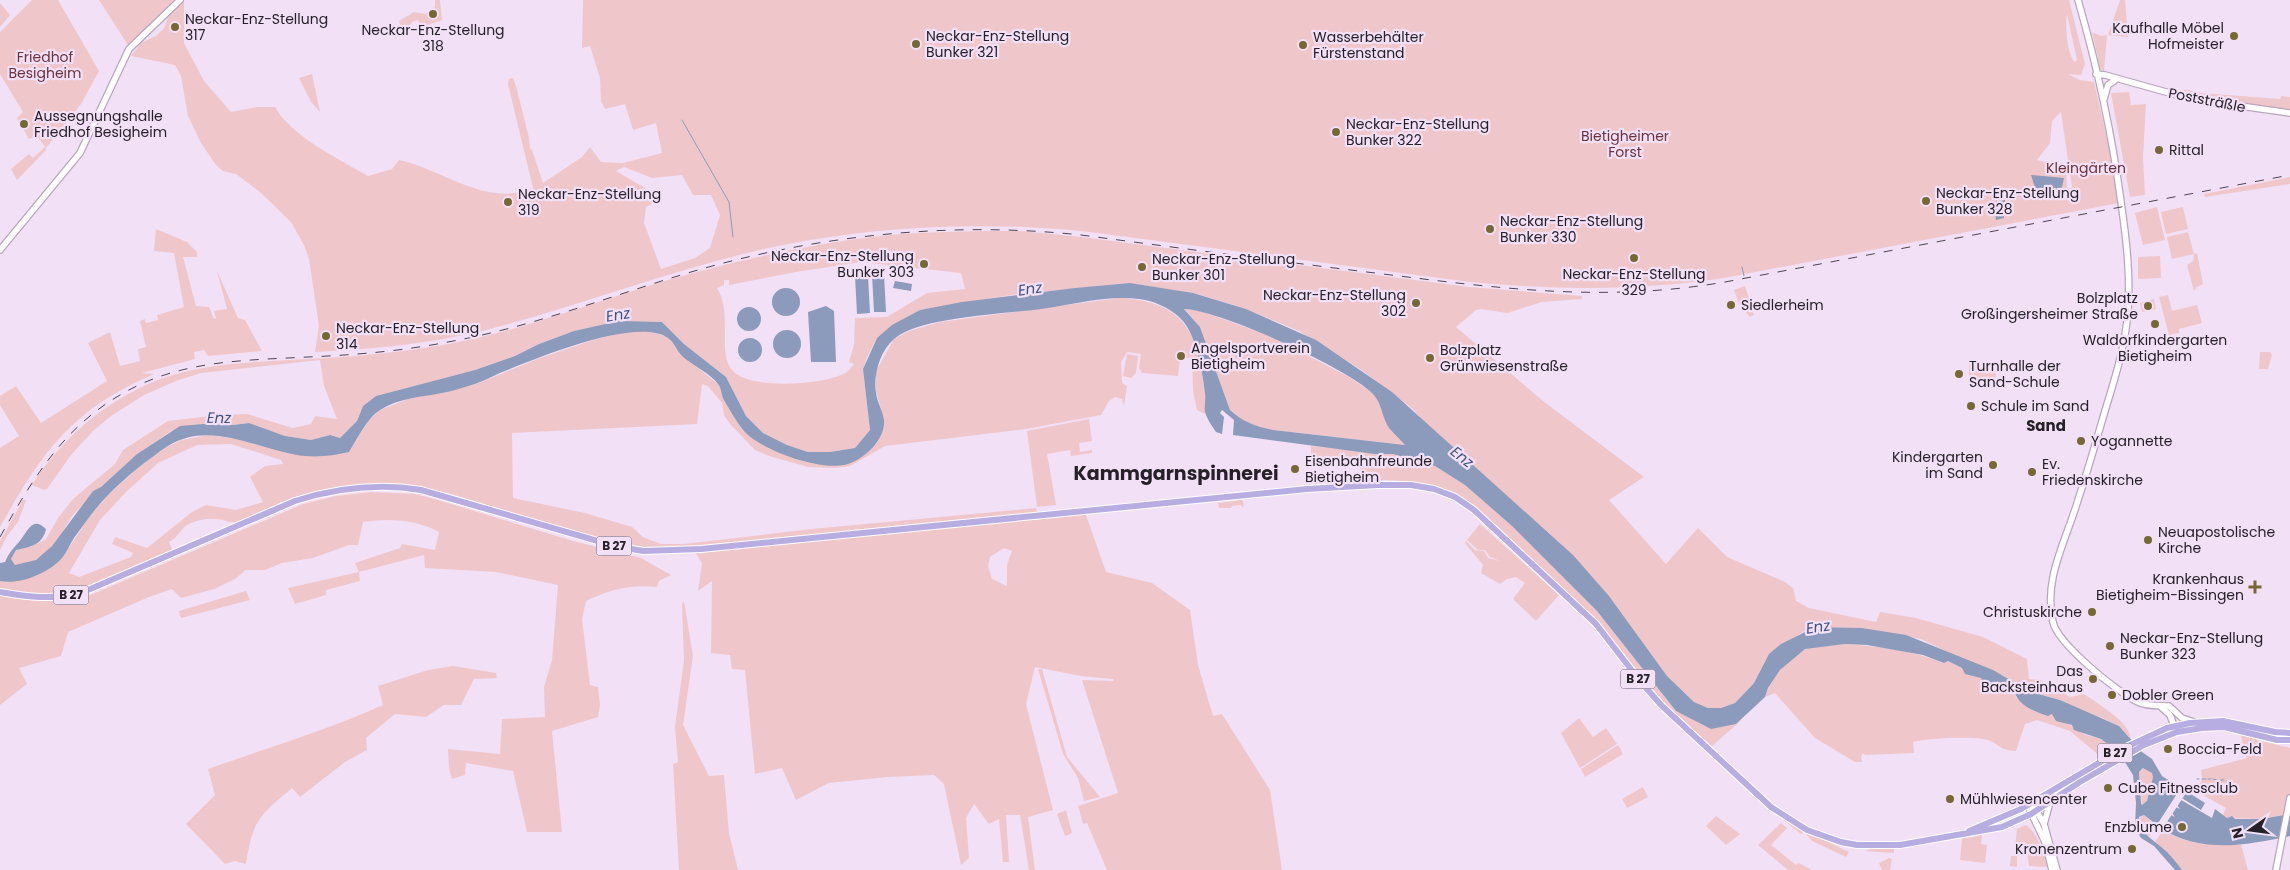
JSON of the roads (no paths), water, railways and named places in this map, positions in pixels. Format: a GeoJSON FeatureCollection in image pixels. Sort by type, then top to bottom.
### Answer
{"type":"FeatureCollection","features":[{"type":"Feature","properties":{"kind":"main road"},"geometry":{"type":"LineString","coordinates":[[0,250],[80,153],[129,49],[180,0]]}},
{"type":"Feature","properties":{"kind":"main road"},"geometry":{"type":"LineString","coordinates":[[2078,0],[2104,106],[2125,226],[2128,274],[2126,329],[2112,389],[2078,501],[2052,576],[2052,616],[2056,632],[2063,642],[2092,668],[2136,701],[2147,705],[2169,706],[2182,718],[2195,722]]}},
{"type":"Feature","properties":{"kind":"main road","name":"Poststräßle"},"geometry":{"type":"LineString","coordinates":[[2097,76],[2114,81],[2125,81]]}},
{"type":"Feature","properties":{"kind":"main road","name":"Poststräßle"},"geometry":{"type":"LineString","coordinates":[[2097,76],[2125,81],[2191,99],[2290,115]]}},
{"type":"Feature","properties":{"kind":"main road"},"geometry":{"type":"LineString","coordinates":[[2104,106],[2106,89],[2114,81]]}},
{"type":"Feature","properties":{"kind":"main road","name":"B 27"},"geometry":{"type":"LineString","coordinates":[[0,592],[40,598],[63,597],[81,593],[295,501],[332,491],[353,488],[395,487],[422,490],[584,538],[643,551],[682,551],[1307,488],[1403,485],[1444,492],[1474,510],[1596,624],[1640,681],[1669,713],[1779,814],[1820,835],[1857,844],[1900,846],[1994,829],[2034,812],[2050,802],[2070,784]]}},
{"type":"Feature","properties":{"kind":"main road"},"geometry":{"type":"LineString","coordinates":[[2161,707],[2168,712],[2171,728]]}},
{"type":"Feature","properties":{"kind":"main road"},"geometry":{"type":"LineString","coordinates":[[2171,728],[2175,712]]}},
{"type":"Feature","properties":{"kind":"main road","name":"B 27"},"geometry":{"type":"LineString","coordinates":[[1951,837],[2000,820],[2070,784],[2124,748],[2171,728],[2195,722],[2230,722],[2275,732],[2290,733]]}},
{"type":"Feature","properties":{"kind":"main road","name":"B 27"},"geometry":{"type":"LineString","coordinates":[[2171,728],[2224,727],[2287,740]]}},
{"type":"Feature","properties":{"kind":"main road"},"geometry":{"type":"LineString","coordinates":[[2287,740],[2290,746]]}},
{"type":"Feature","properties":{"kind":"main road"},"geometry":{"type":"LineString","coordinates":[[2276,870],[2290,798]]}},
{"type":"Feature","properties":{"kind":"main road"},"geometry":{"type":"LineString","coordinates":[[2044,824],[2050,802]]}},
{"type":"Feature","properties":{"kind":"main road"},"geometry":{"type":"LineString","coordinates":[[2030,805],[2044,824],[2054,863],[2052,870]]}},
{"type":"Feature","properties":{"kind":"main road"},"geometry":{"type":"LineString","coordinates":[[2034,812],[2036,825],[2057,870]]}},
{"type":"Feature","properties":{"kind":"main road"},"geometry":{"type":"LineString","coordinates":[[2036,825],[2044,824]]}},
{"type":"Feature","properties":{"kind":"water"},"geometry":{"type":"Polygon","coordinates":[[[2031,175],[2064,178],[2060,196],[2036,191],[2031,175]]]}},
{"type":"Feature","properties":{"kind":"water"},"geometry":{"type":"Polygon","coordinates":[[[2005,200],[2004,218],[1996,220],[1994,202],[2005,200]]]}},
{"type":"Feature","properties":{"kind":"water"},"geometry":{"type":"Polygon","coordinates":[[[872,275],[884,275],[886,312],[874,312],[872,275]]]}},
{"type":"Feature","properties":{"kind":"water"},"geometry":{"type":"Polygon","coordinates":[[[855,276],[868,276],[870,313],[857,314],[855,276]]]}},
{"type":"Feature","properties":{"kind":"water"},"geometry":{"type":"Polygon","coordinates":[[[895,281],[912,284],[911,291],[893,288],[895,281]]]}},
{"type":"Feature","properties":{"kind":"water","name":"Enz"},"geometry":{"type":"Polygon","coordinates":[[[1130,283],[1193,293],[1246,309],[1316,340],[1392,392],[1573,555],[1609,596],[1667,676],[1694,702],[1708,708],[1721,708],[1735,703],[1754,683],[1769,654],[1781,644],[1815,627],[1862,628],[1906,635],[1993,670],[2031,692],[2060,700],[2119,726],[2142,752],[2152,759],[2162,776],[2205,803],[2201,810],[2177,795],[2157,825],[2144,815],[2139,817],[2145,833],[2166,851],[2182,870],[2175,870],[2154,846],[2141,838],[2135,827],[2136,803],[2133,775],[2113,748],[2101,739],[2074,730],[2072,725],[2056,721],[2052,714],[2048,716],[2028,708],[2020,702],[2015,693],[1984,685],[1981,678],[1965,674],[1962,668],[1948,661],[1944,663],[1923,655],[1867,645],[1845,644],[1805,649],[1780,670],[1768,688],[1765,697],[1736,724],[1711,729],[1676,711],[1597,611],[1512,526],[1465,485],[1435,466],[1393,454],[1375,454],[1233,435],[1234,420],[1222,410],[1220,413],[1224,417],[1222,434],[1216,432],[1205,412],[1205,396],[1200,365],[1186,324],[1176,314],[1161,305],[1139,299],[1101,299],[1041,309],[942,321],[906,332],[889,344],[881,357],[877,371],[876,393],[884,420],[884,428],[881,435],[865,455],[858,460],[844,465],[833,466],[805,461],[762,445],[743,430],[735,419],[715,380],[682,356],[668,338],[653,333],[633,332],[586,342],[561,350],[475,384],[446,392],[410,398],[387,406],[371,418],[349,452],[336,455],[304,456],[281,452],[232,438],[200,435],[168,446],[130,475],[100,504],[74,538],[64,556],[50,568],[34,577],[8,582],[0,581],[0,563],[5,562],[33,524],[39,524],[46,529],[42,539],[26,548],[16,550],[11,559],[15,565],[36,560],[52,546],[93,491],[101,487],[137,454],[180,426],[249,423],[285,436],[311,440],[330,435],[340,438],[357,421],[363,406],[376,396],[475,370],[515,356],[539,344],[574,331],[619,321],[662,322],[684,344],[726,377],[746,416],[763,433],[787,445],[808,452],[830,452],[855,448],[870,430],[863,369],[877,338],[892,325],[920,310],[962,302],[1130,283]],[[1184,309],[1200,327],[1230,410],[1240,418],[1273,430],[1405,445],[1389,428],[1376,398],[1360,383],[1312,356],[1252,329],[1201,312],[1184,309]],[[2143,768],[2139,772],[2142,805],[2147,801],[2153,777],[2152,773],[2143,768]]]}},
{"type":"Feature","properties":{"kind":"water"},"geometry":{"type":"Polygon","coordinates":[[[786,288],[796,292],[800,302],[796,312],[786,316],[776,312],[772,302],[776,292],[786,288]]]}},
{"type":"Feature","properties":{"kind":"water"},"geometry":{"type":"Polygon","coordinates":[[[826,306],[834,311],[836,362],[811,362],[808,312],[826,306]]]}},
{"type":"Feature","properties":{"kind":"water"},"geometry":{"type":"Polygon","coordinates":[[[749,307],[758,310],[761,319],[758,328],[749,331],[740,328],[737,319],[740,310],[749,307]]]}},
{"type":"Feature","properties":{"kind":"water"},"geometry":{"type":"Polygon","coordinates":[[[787,330],[797,334],[801,344],[797,354],[787,358],[777,354],[773,344],[777,334],[787,330]]]}},
{"type":"Feature","properties":{"kind":"water"},"geometry":{"type":"Polygon","coordinates":[[[750,338],[755,339],[761,345],[761,355],[755,361],[750,362],[745,361],[739,355],[738,350],[739,345],[745,339],[750,338]]]}},
{"type":"Feature","properties":{"kind":"water"},"geometry":{"type":"Polygon","coordinates":[[[2181,800],[2212,818],[2215,809],[2227,818],[2232,816],[2235,819],[2262,819],[2290,814],[2290,836],[2225,845],[2209,845],[2177,837],[2162,829],[2166,823],[2170,825],[2167,821],[2171,815],[2175,817],[2172,813],[2176,807],[2180,809],[2177,805],[2181,800]]]}},
{"type":"Feature","properties":{"kind":"waterway"},"geometry":{"type":"LineString","coordinates":[[682,120],[729,202],[733,237]]}},
{"type":"Feature","properties":{"kind":"waterway"},"geometry":{"type":"LineString","coordinates":[[1742,267],[1744,276]]}},
{"type":"Feature","properties":{"kind":"waterway"},"geometry":{"type":"LineString","coordinates":[[2213,779],[2217,780]]}},
{"type":"Feature","properties":{"kind":"railway"},"geometry":{"type":"LineString","coordinates":[[0,537],[42,468],[75,430],[116,397],[161,376],[181,370],[223,363],[361,354],[413,348],[479,336],[540,320],[691,272],[739,259],[835,240],[884,234],[934,231],[1032,231],[1081,235],[1464,284],[1550,291],[1636,292],[1725,282],[2290,175]]}},
{"type":"Feature","properties":{"kind":"place","name":"Neckar-Enz-Stellung 318"},"geometry":{"type":"Point","coordinates":[433,14]}},
{"type":"Feature","properties":{"kind":"place","name":"Neckar-Enz-Stellung 317"},"geometry":{"type":"Point","coordinates":[175,27]}},
{"type":"Feature","properties":{"kind":"place","name":"Kaufhalle Möbel Hofmeister"},"geometry":{"type":"Point","coordinates":[2234,36]}},
{"type":"Feature","properties":{"kind":"place","name":"Neckar-Enz-Stellung Bunker 321"},"geometry":{"type":"Point","coordinates":[916,44]}},
{"type":"Feature","properties":{"kind":"place","name":"Wasserbehälter Fürstenstand"},"geometry":{"type":"Point","coordinates":[1303,45]}},
{"type":"Feature","properties":{"kind":"place","name":"Aussegnungshalle Friedhof Besigheim"},"geometry":{"type":"Point","coordinates":[24,124]}},
{"type":"Feature","properties":{"kind":"place","name":"Neckar-Enz-Stellung Bunker 322"},"geometry":{"type":"Point","coordinates":[1336,132]}},
{"type":"Feature","properties":{"kind":"place","name":"Rittal"},"geometry":{"type":"Point","coordinates":[2159,150]}},
{"type":"Feature","properties":{"kind":"place","name":"Neckar-Enz-Stellung Bunker 328"},"geometry":{"type":"Point","coordinates":[1926,201]}},
{"type":"Feature","properties":{"kind":"place","name":"Neckar-Enz-Stellung 319"},"geometry":{"type":"Point","coordinates":[508,202]}},
{"type":"Feature","properties":{"kind":"place","name":"Neckar-Enz-Stellung Bunker 330"},"geometry":{"type":"Point","coordinates":[1490,229]}},
{"type":"Feature","properties":{"kind":"place","name":"Neckar-Enz-Stellung 329"},"geometry":{"type":"Point","coordinates":[1634,258]}},
{"type":"Feature","properties":{"kind":"place","name":"Neckar-Enz-Stellung Bunker 303"},"geometry":{"type":"Point","coordinates":[924,264]}},
{"type":"Feature","properties":{"kind":"place","name":"Neckar-Enz-Stellung Bunker 301"},"geometry":{"type":"Point","coordinates":[1142,267]}},
{"type":"Feature","properties":{"kind":"place","name":"Neckar-Enz-Stellung 302"},"geometry":{"type":"Point","coordinates":[1416,303]}},
{"type":"Feature","properties":{"kind":"place","name":"Siedlerheim"},"geometry":{"type":"Point","coordinates":[1731,305]}},
{"type":"Feature","properties":{"kind":"place","name":"Bolzplatz Großingersheimer Straße"},"geometry":{"type":"Point","coordinates":[2148,306]}},
{"type":"Feature","properties":{"kind":"place","name":"Waldorfkindergarten Bietigheim"},"geometry":{"type":"Point","coordinates":[2155,324]}},
{"type":"Feature","properties":{"kind":"place","name":"Neckar-Enz-Stellung 314"},"geometry":{"type":"Point","coordinates":[326,336]}},
{"type":"Feature","properties":{"kind":"place","name":"Angelsportverein Bietigheim"},"geometry":{"type":"Point","coordinates":[1181,356]}},
{"type":"Feature","properties":{"kind":"place","name":"Bolzplatz Grünwiesenstraße"},"geometry":{"type":"Point","coordinates":[1430,358]}},
{"type":"Feature","properties":{"kind":"place","name":"Turnhalle der Sand-Schule"},"geometry":{"type":"Point","coordinates":[1959,374]}},
{"type":"Feature","properties":{"kind":"place","name":"Schule im Sand"},"geometry":{"type":"Point","coordinates":[1971,406]}},
{"type":"Feature","properties":{"kind":"place","name":"Yogannette"},"geometry":{"type":"Point","coordinates":[2081,441]}},
{"type":"Feature","properties":{"kind":"place","name":"Kindergarten im Sand"},"geometry":{"type":"Point","coordinates":[1993,465]}},
{"type":"Feature","properties":{"kind":"place","name":"Eisenbahnfreunde Bietigheim"},"geometry":{"type":"Point","coordinates":[1295,469]}},
{"type":"Feature","properties":{"kind":"place","name":"Ev. Friedenskirche"},"geometry":{"type":"Point","coordinates":[2032,472]}},
{"type":"Feature","properties":{"kind":"place","name":"Neuapostolische Kirche"},"geometry":{"type":"Point","coordinates":[2148,540]}},
{"type":"Feature","properties":{"kind":"place","name":"Krankenhaus Bietigheim-Bissingen"},"geometry":{"type":"Point","coordinates":[2255,587]}},
{"type":"Feature","properties":{"kind":"place","name":"Christuskirche"},"geometry":{"type":"Point","coordinates":[2092,612]}},
{"type":"Feature","properties":{"kind":"place","name":"Neckar-Enz-Stellung Bunker 323"},"geometry":{"type":"Point","coordinates":[2110,646]}},
{"type":"Feature","properties":{"kind":"place","name":"Das Backsteinhaus"},"geometry":{"type":"Point","coordinates":[2093,679]}},
{"type":"Feature","properties":{"kind":"place","name":"Dobler Green"},"geometry":{"type":"Point","coordinates":[2112,695]}},
{"type":"Feature","properties":{"kind":"place","name":"Boccia-Feld"},"geometry":{"type":"Point","coordinates":[2168,749]}},
{"type":"Feature","properties":{"kind":"place","name":"Cube Fitnessclub"},"geometry":{"type":"Point","coordinates":[2108,788]}},
{"type":"Feature","properties":{"kind":"place","name":"Mühlwiesencenter"},"geometry":{"type":"Point","coordinates":[1950,799]}},
{"type":"Feature","properties":{"kind":"place","name":"Enzblume"},"geometry":{"type":"Point","coordinates":[2182,827]}},
{"type":"Feature","properties":{"kind":"place","name":"Kronenzentrum"},"geometry":{"type":"Point","coordinates":[2132,849]}},
{"type":"Feature","properties":{"kind":"district","name":"Sand"},"geometry":{"type":"Point","coordinates":[2046,426]}},
{"type":"Feature","properties":{"kind":"district","name":"Kammgarnspinnerei"},"geometry":{"type":"Point","coordinates":[1176,473]}},
{"type":"Feature","properties":{"kind":"park label","name":"Friedhof Besigheim"},"geometry":{"type":"Point","coordinates":[45,66]}},
{"type":"Feature","properties":{"kind":"park label","name":"Bietigheimer Forst"},"geometry":{"type":"Point","coordinates":[1625,144]}},
{"type":"Feature","properties":{"kind":"park label","name":"Kleingärten"},"geometry":{"type":"Point","coordinates":[2086,168]}}]}
